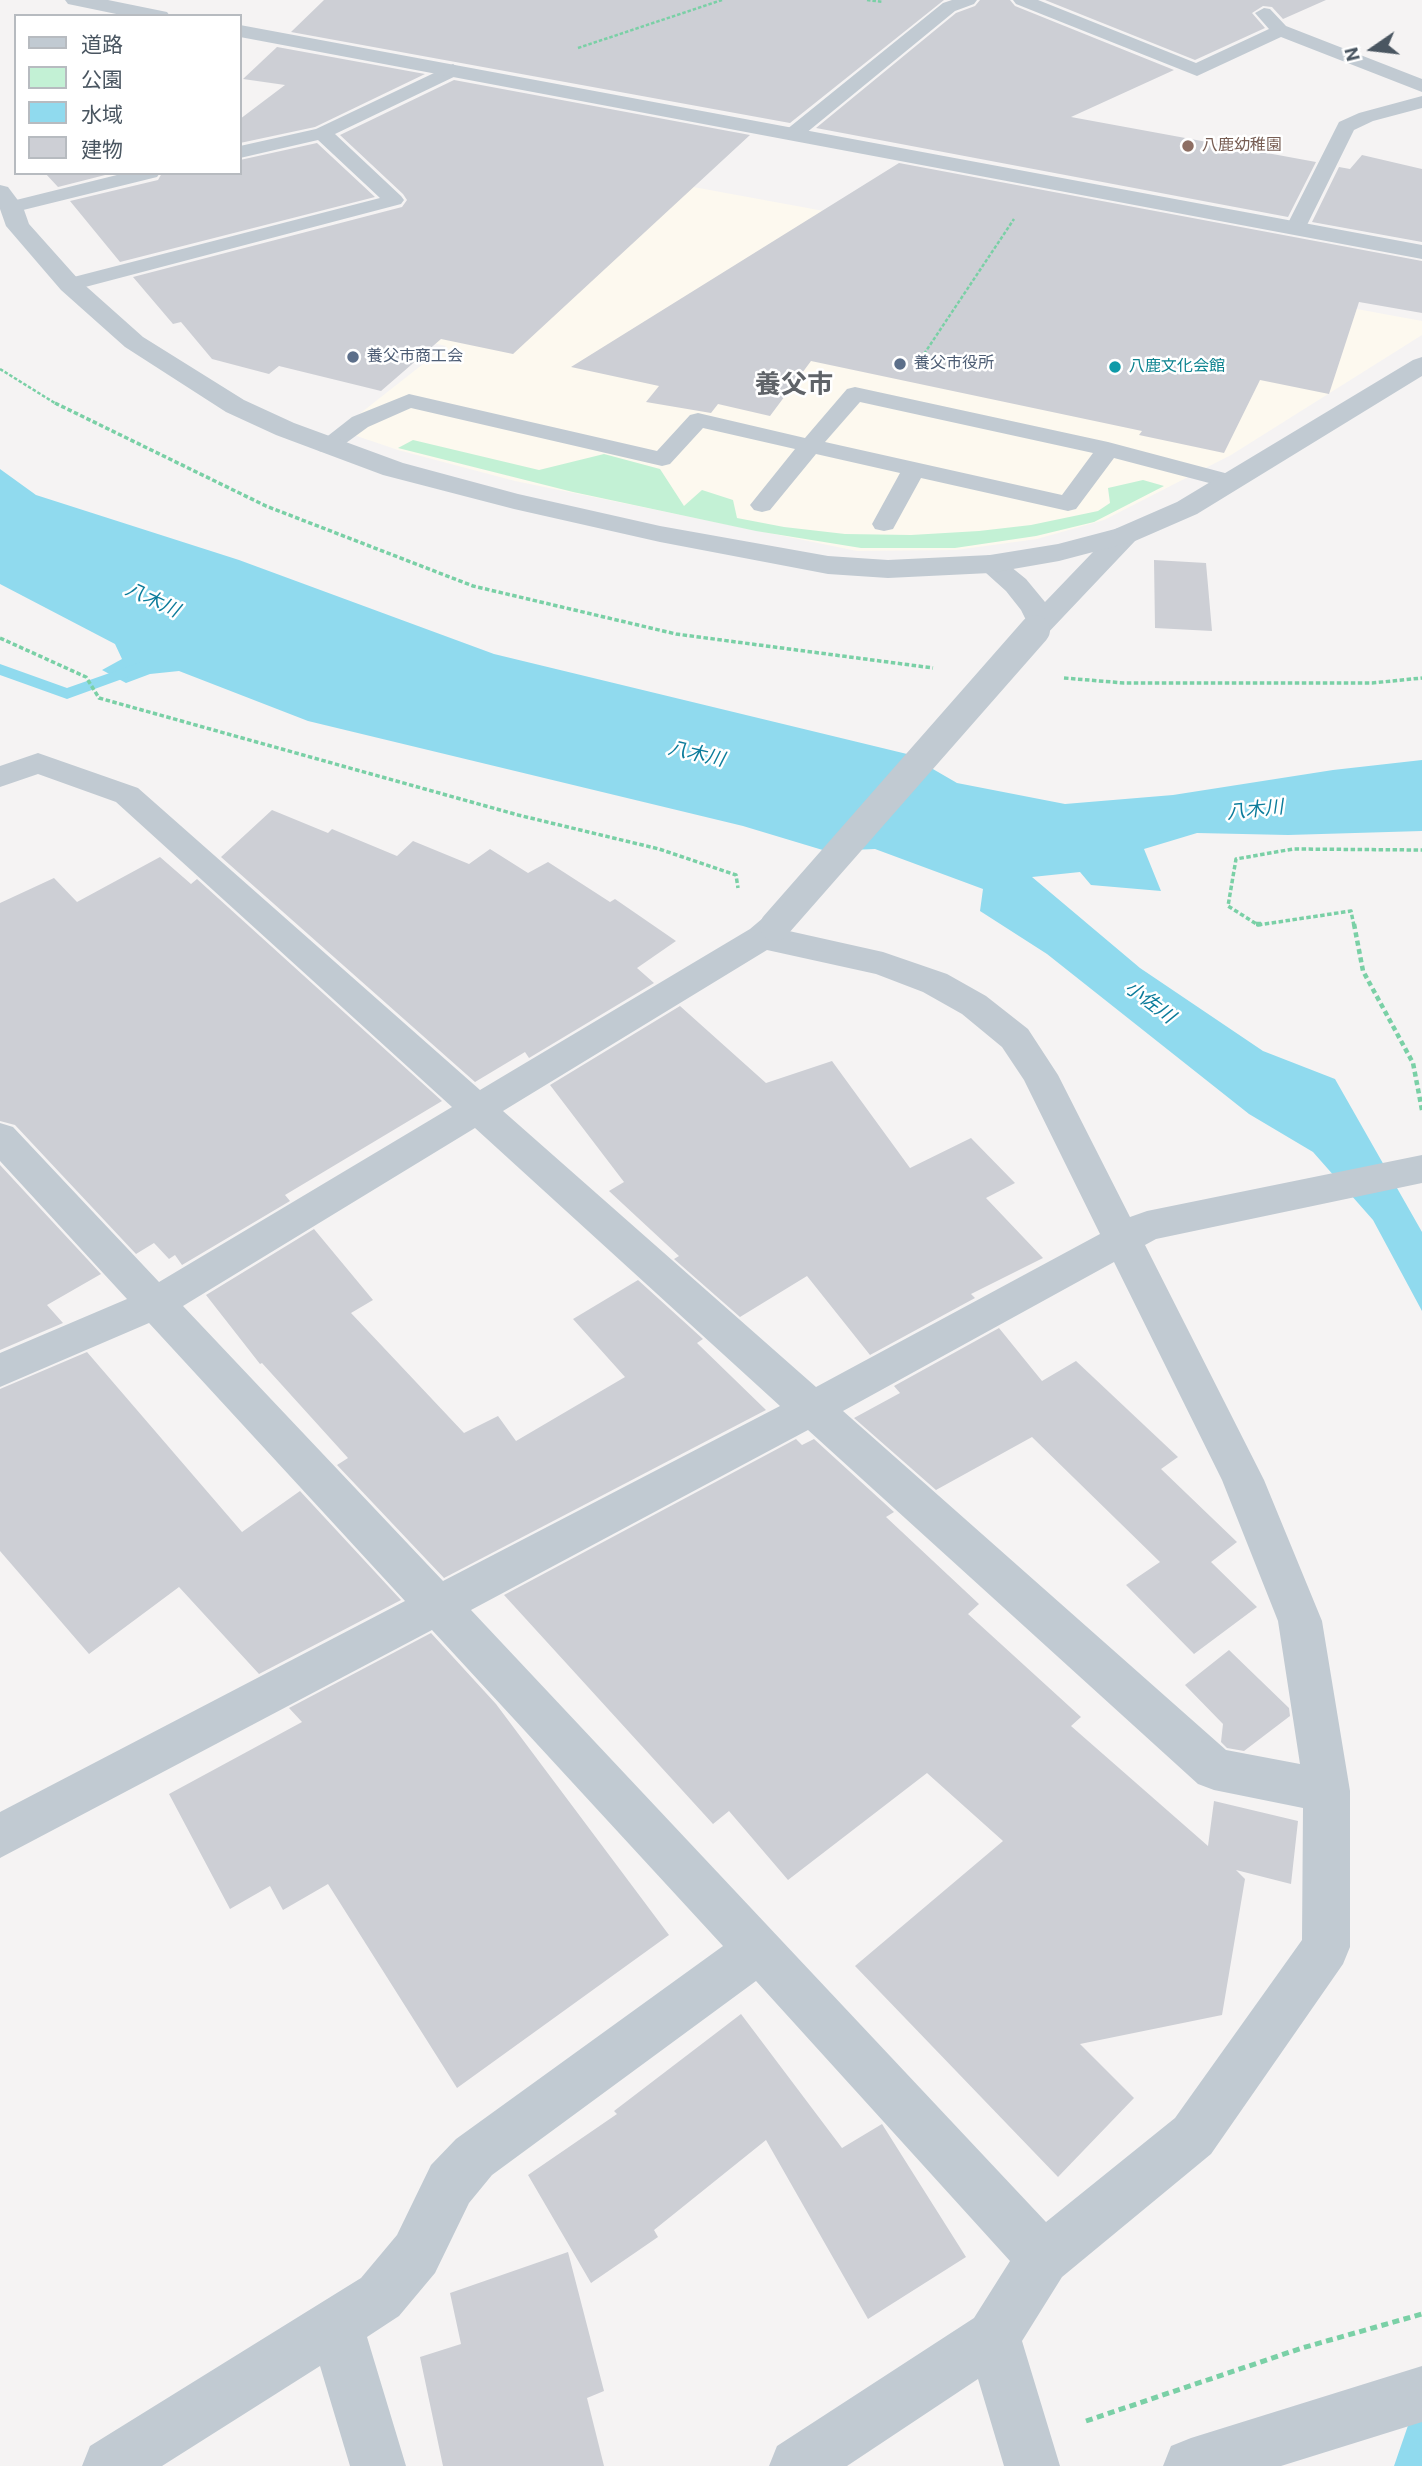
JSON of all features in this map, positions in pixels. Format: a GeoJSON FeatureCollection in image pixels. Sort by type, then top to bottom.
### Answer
{"type":"FeatureCollection","features":[{"type":"Feature","properties":{"kind":"street"},"geometry":{"type":"LineString","coordinates":[[75,0],[149,14]]}},
{"type":"Feature","properties":{"kind":"street"},"geometry":{"type":"LineString","coordinates":[[242,31],[1422,252]]}},
{"type":"Feature","properties":{"kind":"street"},"geometry":{"type":"LineString","coordinates":[[5,200],[18,226],[70,285],[134,342],[235,406],[327,446],[393,469],[514,501],[660,534],[828,565],[888,569],[990,564],[1059,552],[1125,535],[1187,508],[1422,365]]}},
{"type":"Feature","properties":{"kind":"street"},"geometry":{"type":"LineString","coordinates":[[0,1371],[156,1303],[768,932],[1038,626],[1125,535]]}},
{"type":"Feature","properties":{"kind":"street"},"geometry":{"type":"LineString","coordinates":[[990,564],[1016,585],[1035,608],[1038,626]]}},
{"type":"Feature","properties":{"kind":"street"},"geometry":{"type":"LineString","coordinates":[[0,777],[38,763],[127,794],[1214,1769],[1327,1791]]}},
{"type":"Feature","properties":{"kind":"street"},"geometry":{"type":"LineString","coordinates":[[768,932],[883,964],[935,983],[974,1004],[1015,1038],[1040,1075],[1135,1232],[1243,1480],[1300,1620],[1327,1791],[1326,1947],[1194,2136],[1043,2258],[993,2337],[797,2466]]}},
{"type":"Feature","properties":{"kind":"street"},"geometry":{"type":"LineString","coordinates":[[0,1137],[759,1949],[1043,2258]]}},
{"type":"Feature","properties":{"kind":"street"},"geometry":{"type":"LineString","coordinates":[[0,1836],[440,1607],[1135,1232],[1422,1169]]}},
{"type":"Feature","properties":{"kind":"street"},"geometry":{"type":"LineString","coordinates":[[110,2466],[380,2297],[416,2254],[450,2184],[474,2157],[759,1949]]}},
{"type":"Feature","properties":{"kind":"street"},"geometry":{"type":"LineString","coordinates":[[335,2326],[378,2466]]}},
{"type":"Feature","properties":{"kind":"street"},"geometry":{"type":"LineString","coordinates":[[993,2337],[1032,2466]]}},
{"type":"Feature","properties":{"kind":"street"},"geometry":{"type":"LineString","coordinates":[[1191,2466],[1422,2394]]}},
{"type":"Feature","properties":{"kind":"lane"},"geometry":{"type":"LineString","coordinates":[[793,134],[949,7],[968,0]]}},
{"type":"Feature","properties":{"kind":"lane"},"geometry":{"type":"LineString","coordinates":[[1022,0],[1197,70],[1280,30]]}},
{"type":"Feature","properties":{"kind":"lane"},"geometry":{"type":"LineString","coordinates":[[1264,13],[1280,30],[1422,86]]}},
{"type":"Feature","properties":{"kind":"lane"},"geometry":{"type":"LineString","coordinates":[[242,152],[321,133],[453,70]]}},
{"type":"Feature","properties":{"kind":"lane"},"geometry":{"type":"LineString","coordinates":[[1296,227],[1346,126],[1366,117],[1422,102]]}},
{"type":"Feature","properties":{"kind":"lane"},"geometry":{"type":"LineString","coordinates":[[70,285],[394,200],[321,133]]}},
{"type":"Feature","properties":{"kind":"lane"},"geometry":{"type":"LineString","coordinates":[[5,200],[139,175]]}},
{"type":"Feature","properties":{"kind":"lane"},"geometry":{"type":"LineString","coordinates":[[762,505],[856,394],[1108,449],[1231,482]]}},
{"type":"Feature","properties":{"kind":"lane"},"geometry":{"type":"LineString","coordinates":[[327,446],[360,422],[409,401],[662,459],[698,420],[1069,504],[1108,449]]}},
{"type":"Feature","properties":{"kind":"lane"},"geometry":{"type":"LineString","coordinates":[[884,524],[914,469]]}},
{"type":"Feature","properties":{"kind":"path"},"geometry":{"type":"LineString","coordinates":[[491,77],[722,0]]}},
{"type":"Feature","properties":{"kind":"path"},"geometry":{"type":"LineString","coordinates":[[892,400],[1040,180]]}},
{"type":"Feature","properties":{"kind":"path"},"geometry":{"type":"LineString","coordinates":[[0,369],[61,406],[266,506],[473,586],[676,634],[891,664],[946,669]]}},
{"type":"Feature","properties":{"kind":"path"},"geometry":{"type":"LineString","coordinates":[[0,638],[86,677],[99,698],[518,815],[659,849],[736,875],[742,922],[768,932]]}},
{"type":"Feature","properties":{"kind":"path"},"geometry":{"type":"LineString","coordinates":[[1055,678],[1124,683],[1371,682],[1422,678]]}},
{"type":"Feature","properties":{"kind":"path"},"geometry":{"type":"LineString","coordinates":[[1422,850],[1293,849],[1236,859],[1228,906],[1258,925],[1351,911],[1363,971],[1413,1063],[1422,1110]]}},
{"type":"Feature","properties":{"kind":"path"},"geometry":{"type":"LineString","coordinates":[[1119,2409],[1302,2347],[1422,2314]]}},
{"type":"Feature","properties":{"kind":"shaded area","name":"養父市役所"},"geometry":{"type":"Polygon","coordinates":[[[590,168],[1422,321],[1422,335],[1231,455],[1104,520],[1037,539],[956,550],[857,551],[515,481],[398,450],[339,430],[446,346],[296,311],[590,168]]]}},
{"type":"Feature","properties":{"kind":"green space"},"geometry":{"type":"Polygon","coordinates":[[[413,440],[539,470],[604,454],[660,469],[684,506],[702,490],[733,500],[737,518],[845,534],[911,535],[1031,525],[1098,511],[1110,503],[1108,488],[1143,480],[1164,486],[1094,522],[1036,536],[955,548],[861,548],[756,531],[573,492],[398,448],[413,440]]]}},
{"type":"Feature","properties":{"kind":"water"},"geometry":{"type":"Polygon","coordinates":[[[0,469],[36,495],[239,560],[494,654],[907,754],[957,783],[1065,804],[1173,795],[1333,770],[1422,760],[1422,831],[1288,835],[1197,833],[1144,849],[1161,891],[1091,885],[1080,872],[1032,877],[1140,968],[1263,1051],[1335,1079],[1422,1232],[1422,1311],[1373,1220],[1313,1152],[1249,1114],[1047,954],[980,911],[983,889],[875,849],[826,851],[743,826],[308,721],[179,671],[150,674],[126,683],[102,670],[122,659],[115,644],[0,584],[0,469]]]}},
{"type":"Feature","properties":{"kind":"water"},"geometry":{"type":"Polygon","coordinates":[[[1422,2385],[1422,2466],[1394,2466],[1422,2385]]]}},
{"type":"Feature","properties":{"kind":"building"},"geometry":{"type":"Polygon","coordinates":[[[324,0],[944,0],[790,123],[291,32],[324,0]]]}},
{"type":"Feature","properties":{"kind":"building"},"geometry":{"type":"Polygon","coordinates":[[[980,0],[1010,0],[1015,6],[1174,70],[1071,117],[1316,162],[1288,217],[816,128],[956,13],[975,6],[980,0]]]}},
{"type":"Feature","properties":{"kind":"building"},"geometry":{"type":"Polygon","coordinates":[[[1045,0],[1326,0],[1283,19],[1272,7],[1263,6],[1252,13],[1265,28],[1195,60],[1045,0]]]}},
{"type":"Feature","properties":{"kind":"building"},"geometry":{"type":"Polygon","coordinates":[[[277,47],[425,74],[315,127],[242,143],[242,117],[285,85],[243,79],[277,47]]]}},
{"type":"Feature","properties":{"kind":"building"},"geometry":{"type":"Polygon","coordinates":[[[454,80],[750,135],[513,354],[441,339],[381,391],[279,366],[269,374],[212,359],[181,322],[173,324],[133,277],[402,207],[407,200],[403,194],[340,135],[454,80]]]}},
{"type":"Feature","properties":{"kind":"building"},"geometry":{"type":"Polygon","coordinates":[[[317,143],[375,197],[120,262],[70,201],[158,180],[161,175],[242,175],[242,160],[317,143]]]}},
{"type":"Feature","properties":{"kind":"building"},"geometry":{"type":"Polygon","coordinates":[[[1362,155],[1422,169],[1422,242],[1312,222],[1339,167],[1350,169],[1362,155]]]}},
{"type":"Feature","properties":{"kind":"building"},"geometry":{"type":"Polygon","coordinates":[[[899,163],[1422,261],[1422,313],[1359,302],[1329,394],[1260,380],[1224,453],[1139,435],[1142,431],[811,361],[770,416],[718,404],[711,413],[646,402],[659,386],[571,367],[899,163]]]}},
{"type":"Feature","properties":{"kind":"building"},"geometry":{"type":"Polygon","coordinates":[[[47,175],[105,175],[58,187],[47,175]]]}},
{"type":"Feature","properties":{"kind":"building"},"geometry":{"type":"Polygon","coordinates":[[[1154,560],[1206,563],[1212,631],[1155,628],[1154,560]]]}},
{"type":"Feature","properties":{"kind":"building"},"geometry":{"type":"Polygon","coordinates":[[[272,810],[328,833],[332,829],[397,856],[413,841],[469,864],[490,849],[528,873],[548,862],[610,902],[615,899],[676,941],[637,968],[654,983],[529,1058],[525,1052],[475,1082],[221,857],[272,810]]]}},
{"type":"Feature","properties":{"kind":"building"},"geometry":{"type":"Polygon","coordinates":[[[160,857],[191,884],[197,879],[442,1101],[285,1195],[290,1201],[182,1265],[175,1255],[169,1259],[154,1243],[136,1254],[15,1125],[0,1121],[0,903],[54,878],[77,902],[160,857]]]}},
{"type":"Feature","properties":{"kind":"building"},"geometry":{"type":"Polygon","coordinates":[[[680,1006],[766,1083],[832,1061],[910,1168],[971,1138],[1015,1183],[986,1198],[1043,1258],[971,1294],[975,1298],[870,1355],[807,1276],[740,1317],[674,1259],[679,1256],[609,1191],[624,1182],[550,1085],[680,1006]]]}},
{"type":"Feature","properties":{"kind":"building"},"geometry":{"type":"Polygon","coordinates":[[[0,1165],[101,1274],[47,1305],[63,1323],[0,1350],[0,1165]]]}},
{"type":"Feature","properties":{"kind":"building"},"geometry":{"type":"Polygon","coordinates":[[[314,1229],[373,1300],[351,1313],[464,1433],[498,1416],[516,1441],[625,1377],[573,1319],[638,1280],[703,1339],[697,1343],[766,1410],[444,1578],[337,1465],[348,1458],[262,1363],[260,1364],[206,1295],[314,1229]]]}},
{"type":"Feature","properties":{"kind":"building"},"geometry":{"type":"Polygon","coordinates":[[[999,1328],[1042,1381],[1076,1361],[1178,1457],[1161,1469],[1237,1542],[1211,1562],[1257,1607],[1194,1654],[1126,1585],[1160,1562],[1032,1437],[936,1490],[854,1418],[900,1393],[894,1386],[999,1328]]]}},
{"type":"Feature","properties":{"kind":"building"},"geometry":{"type":"Polygon","coordinates":[[[87,1352],[242,1532],[300,1491],[401,1600],[259,1674],[179,1587],[89,1654],[0,1551],[0,1389],[87,1352]]]}},
{"type":"Feature","properties":{"kind":"building"},"geometry":{"type":"Polygon","coordinates":[[[796,1439],[802,1445],[814,1439],[894,1512],[886,1517],[979,1604],[968,1614],[1081,1717],[1071,1726],[1208,1846],[1214,1801],[1298,1821],[1291,1884],[1236,1870],[1245,1879],[1222,2015],[1080,2044],[1134,2098],[1058,2177],[855,1966],[1003,1841],[927,1773],[788,1880],[729,1811],[713,1824],[504,1595],[796,1439]]]}},
{"type":"Feature","properties":{"kind":"building"},"geometry":{"type":"Polygon","coordinates":[[[431,1633],[496,1704],[669,1935],[457,2088],[328,1884],[283,1910],[270,1886],[230,1909],[169,1794],[302,1722],[289,1708],[431,1633]]]}},
{"type":"Feature","properties":{"kind":"building"},"geometry":{"type":"Polygon","coordinates":[[[1229,1650],[1289,1708],[1290,1716],[1244,1751],[1227,1748],[1221,1742],[1223,1724],[1185,1685],[1229,1650]]]}},
{"type":"Feature","properties":{"kind":"building"},"geometry":{"type":"Polygon","coordinates":[[[741,2014],[842,2148],[882,2124],[966,2257],[868,2319],[766,2140],[654,2230],[658,2237],[591,2283],[528,2175],[617,2114],[614,2111],[741,2014]]]}},
{"type":"Feature","properties":{"kind":"building"},"geometry":{"type":"Polygon","coordinates":[[[568,2252],[604,2391],[587,2398],[604,2466],[443,2466],[420,2357],[461,2344],[450,2293],[568,2252]]]}},
{"type":"Feature","properties":{"kind":"waterway"},"geometry":{"type":"LineString","coordinates":[[0,669],[67,694],[141,667]]}},
{"type":"Feature","properties":{"kind":"place","name":"八鹿幼稚園"},"geometry":{"type":"Point","coordinates":[1188,146]}},
{"type":"Feature","properties":{"kind":"place","name":"養父市商工会"},"geometry":{"type":"Point","coordinates":[353,357]}},
{"type":"Feature","properties":{"kind":"place","name":"養父市役所"},"geometry":{"type":"Point","coordinates":[900,364]}},
{"type":"Feature","properties":{"kind":"place","name":"八鹿文化会館"},"geometry":{"type":"Point","coordinates":[1115,367]}},
{"type":"Feature","properties":{"kind":"district","name":"養父市"},"geometry":{"type":"Point","coordinates":[794,386]}},
{"type":"Feature","properties":{"kind":"water label","name":"八木川"},"geometry":{"type":"Point","coordinates":[152,601]}},
{"type":"Feature","properties":{"kind":"water label","name":"八木川"},"geometry":{"type":"Point","coordinates":[696,755]}},
{"type":"Feature","properties":{"kind":"water label","name":"八木川"},"geometry":{"type":"Point","coordinates":[1255,811]}},
{"type":"Feature","properties":{"kind":"water label","name":"小佐川"},"geometry":{"type":"Point","coordinates":[1149,1003]}}]}
